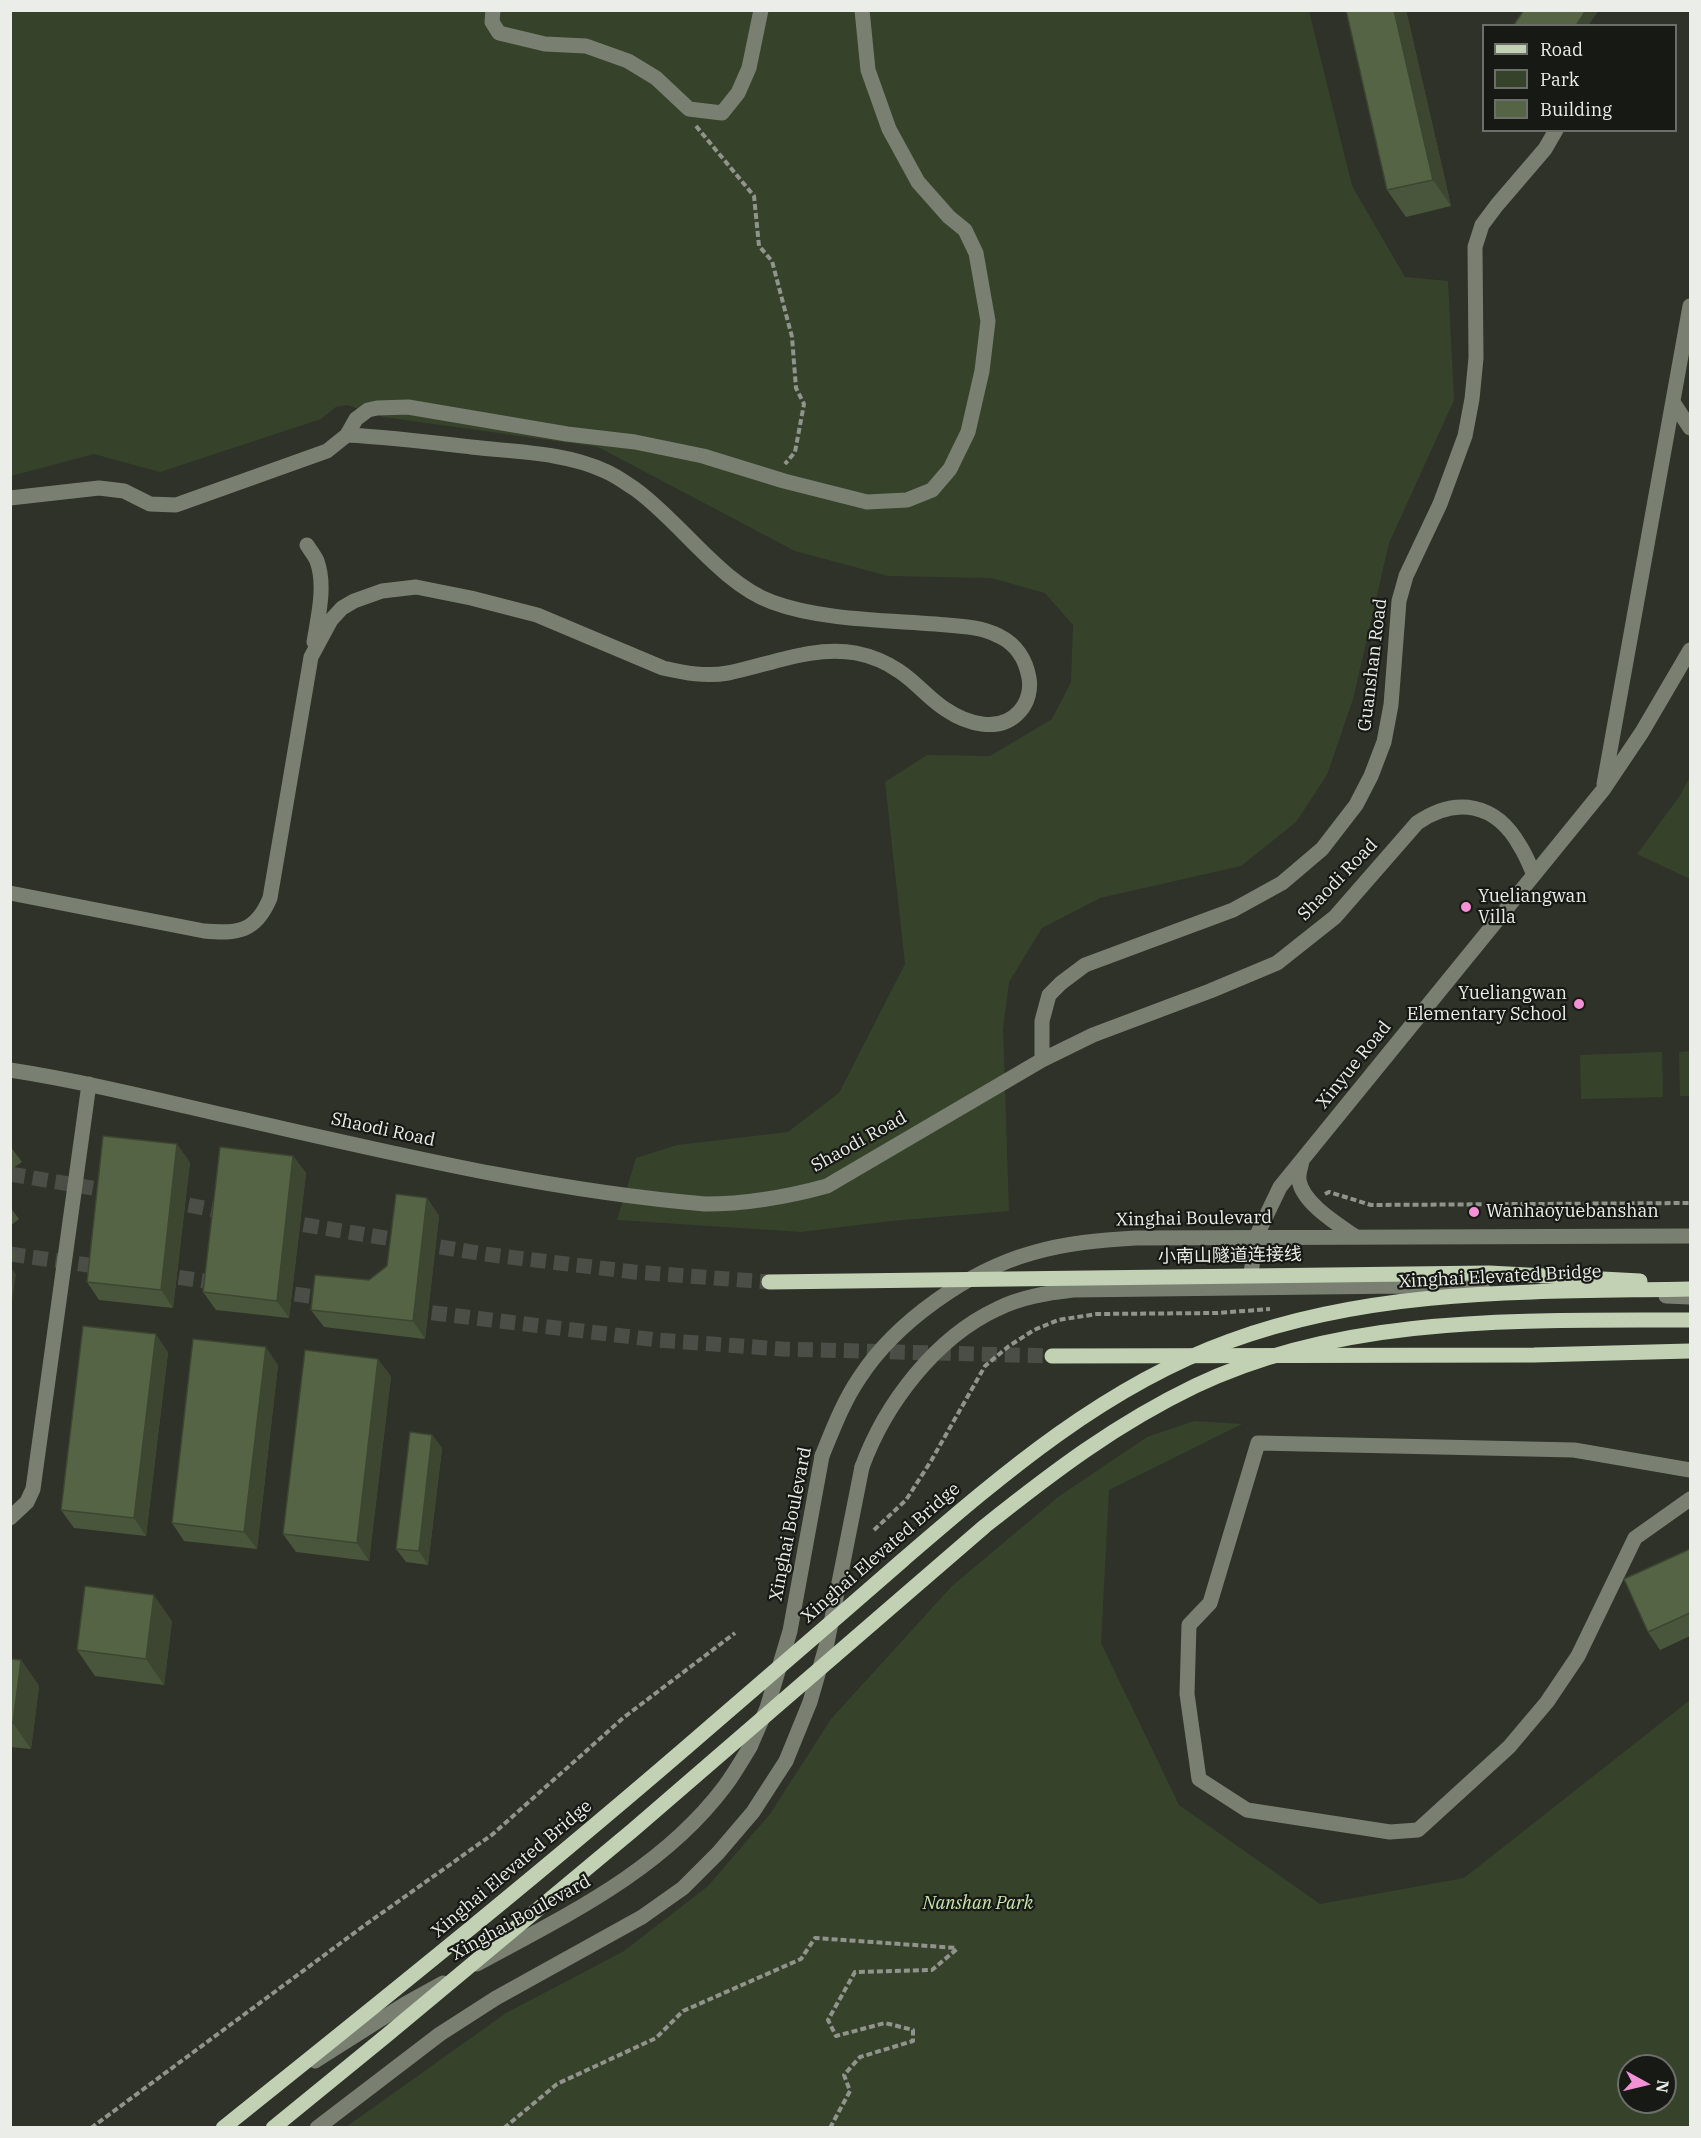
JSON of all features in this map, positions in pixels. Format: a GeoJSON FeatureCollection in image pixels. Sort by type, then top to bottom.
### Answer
{"type":"FeatureCollection","features":[{"type":"Feature","properties":{"kind":"main road","name":"小南山隧道连接线"},"geometry":{"type":"LineString","coordinates":[[769,1281],[1489,1273],[1690,1284]]}},
{"type":"Feature","properties":{"kind":"main road","name":"Xinghai Elevated Bridge"},"geometry":{"type":"LineString","coordinates":[[223,2127],[614,1810],[1019,1461],[1103,1403],[1189,1358],[1229,1341],[1315,1316],[1353,1308],[1397,1301],[1476,1294],[1690,1289]]}},
{"type":"Feature","properties":{"kind":"main road"},"geometry":{"type":"LineString","coordinates":[[273,2127],[633,1830],[984,1526],[1029,1490],[1108,1433],[1197,1385],[1252,1364],[1337,1340],[1407,1330],[1495,1322],[1690,1320]]}},
{"type":"Feature","properties":{"kind":"main road"},"geometry":{"type":"LineString","coordinates":[[1052,1356],[1534,1355],[1690,1351]]}},
{"type":"Feature","properties":{"kind":"street"},"geometry":{"type":"LineString","coordinates":[[492,10],[492,22],[499,33],[545,44],[586,46],[628,61],[656,78],[689,109],[722,113],[738,93],[748,68],[761,10]]}},
{"type":"Feature","properties":{"kind":"street"},"geometry":{"type":"LineString","coordinates":[[10,498],[99,488],[124,491],[150,504],[176,506],[327,451],[347,435],[356,419],[368,410],[385,407],[408,407],[567,434],[635,442],[703,456],[867,502],[907,500],[932,490],[950,469],[968,432],[982,371],[988,321],[976,253],[965,230],[949,218],[918,182],[889,129],[868,70],[862,10]]}},
{"type":"Feature","properties":{"kind":"street","name":"Guanshan Road"},"geometry":{"type":"LineString","coordinates":[[1042,1060],[1041,1021],[1049,995],[1061,983],[1085,965],[1233,910],[1282,883],[1322,849],[1356,805],[1371,776],[1384,742],[1400,601],[1406,576],[1440,504],[1465,436],[1476,358],[1475,247],[1482,225],[1545,149],[1555,132]]}},
{"type":"Feature","properties":{"kind":"street"},"geometry":{"type":"LineString","coordinates":[[1603,790],[1690,306]]}},
{"type":"Feature","properties":{"kind":"street"},"geometry":{"type":"LineString","coordinates":[[1674,402],[1690,428]]}},
{"type":"Feature","properties":{"kind":"street"},"geometry":{"type":"LineString","coordinates":[[311,657],[331,620],[342,608],[382,591],[416,587],[537,615],[663,668],[681,672],[727,673],[832,651],[858,654],[874,658],[894,668],[913,681],[942,708],[959,718],[986,725],[1008,720],[1018,714],[1026,704],[1029,693],[1028,674],[1019,653],[1012,644],[987,631],[823,614],[768,601],[749,591],[637,491],[605,471],[543,455],[379,436],[347,435]]}},
{"type":"Feature","properties":{"kind":"street"},"geometry":{"type":"LineString","coordinates":[[10,893],[204,931],[225,933],[241,932],[263,914],[270,898],[320,607],[320,577],[316,560],[306,545]]}},
{"type":"Feature","properties":{"kind":"street","name":"Xinyue Road"},"geometry":{"type":"LineString","coordinates":[[1249,1288],[1256,1237],[1280,1187],[1603,790],[1642,732],[1690,650]]}},
{"type":"Feature","properties":{"kind":"street","name":"Shaodi Road"},"geometry":{"type":"LineString","coordinates":[[10,1070],[89,1084],[550,1185],[633,1197],[723,1204],[794,1195],[827,1186],[1042,1060],[1093,1035],[1277,963],[1335,917],[1417,824],[1432,813],[1468,806],[1492,815],[1508,828],[1520,845],[1534,876]]}},
{"type":"Feature","properties":{"kind":"street"},"geometry":{"type":"LineString","coordinates":[[10,1518],[27,1502],[33,1490],[89,1084]]}},
{"type":"Feature","properties":{"kind":"street"},"geometry":{"type":"LineString","coordinates":[[1302,1159],[1299,1178],[1302,1189],[1328,1218],[1356,1237]]}},
{"type":"Feature","properties":{"kind":"street","name":"Xinghai Boulevard"},"geometry":{"type":"LineString","coordinates":[[214,2127],[405,2004],[606,1893],[666,1848],[695,1821],[726,1785],[750,1747],[767,1708],[790,1631],[822,1456],[839,1414],[860,1377],[887,1344],[915,1317],[947,1294],[990,1269],[1029,1253],[1100,1240],[1256,1237],[1690,1236]]}},
{"type":"Feature","properties":{"kind":"street"},"geometry":{"type":"LineString","coordinates":[[317,2127],[440,2034],[496,1998],[642,1917],[682,1888],[718,1853],[753,1812],[786,1761],[810,1702],[827,1642],[862,1467],[872,1441],[894,1401],[940,1349],[966,1328],[996,1309],[1024,1298],[1073,1290],[1402,1286],[1690,1297]]}},
{"type":"Feature","properties":{"kind":"street"},"geometry":{"type":"LineString","coordinates":[[1690,1470],[1574,1450],[1258,1443],[1210,1603],[1189,1625],[1187,1694],[1199,1779],[1247,1810],[1390,1832],[1418,1830],[1509,1747],[1547,1702],[1578,1656],[1635,1538],[1690,1499]]}},
{"type":"Feature","properties":{"kind":"path"},"geometry":{"type":"LineString","coordinates":[[690,119],[754,196],[759,246],[772,261],[792,337],[796,388],[804,404],[795,452],[783,468],[764,474]]}},
{"type":"Feature","properties":{"kind":"path"},"geometry":{"type":"LineString","coordinates":[[1329,1192],[1371,1205],[1690,1203]]}},
{"type":"Feature","properties":{"kind":"path"},"geometry":{"type":"LineString","coordinates":[[91,2127],[493,1834],[622,1718],[735,1634]]}},
{"type":"Feature","properties":{"kind":"path"},"geometry":{"type":"LineString","coordinates":[[504,2127],[557,2084],[656,2038],[682,2011],[801,1959],[815,1938],[957,1948],[932,1970],[855,1972],[828,2020],[836,2036],[885,2023],[913,2030],[913,2041],[860,2057],[844,2075],[850,2091],[830,2127]]}},
{"type":"Feature","properties":{"kind":"green space"},"geometry":{"type":"Polygon","coordinates":[[[11,11],[1309,11],[1352,186],[1405,277],[1448,281],[1454,400],[1389,543],[1353,699],[1327,775],[1296,822],[1241,866],[1100,898],[1042,928],[1009,982],[1003,1029],[1009,1211],[891,1221],[801,1232],[617,1220],[636,1158],[677,1145],[788,1132],[839,1093],[905,964],[885,782],[927,755],[990,756],[1052,719],[1071,682],[1073,625],[1045,593],[991,578],[888,576],[795,551],[598,447],[384,417],[347,405],[336,407],[321,419],[160,472],[94,454],[11,476],[11,11]]]}},
{"type":"Feature","properties":{"kind":"green space"},"geometry":{"type":"Polygon","coordinates":[[[1690,777],[1690,879],[1637,854],[1679,797],[1690,777]]]}},
{"type":"Feature","properties":{"kind":"green space"},"geometry":{"type":"Polygon","coordinates":[[[1690,1051],[1690,1096],[1680,1096],[1679,1052],[1690,1051]]]}},
{"type":"Feature","properties":{"kind":"green space"},"geometry":{"type":"Polygon","coordinates":[[[1662,1052],[1663,1097],[1581,1099],[1580,1055],[1662,1052]]]}},
{"type":"Feature","properties":{"kind":"green space","name":"Nanshan Park"},"geometry":{"type":"Polygon","coordinates":[[[1194,1421],[1242,1424],[1109,1490],[1101,1643],[1179,1805],[1320,1904],[1464,1878],[1690,1700],[1690,2127],[346,2127],[506,2013],[624,1951],[708,1886],[770,1814],[831,1719],[952,1586],[1058,1497],[1147,1437],[1194,1421]]]}},
{"type":"Feature","properties":{"kind":"building"},"geometry":{"type":"Polygon","coordinates":[[[1346,10],[1394,10],[1433,180],[1387,190],[1346,10]]]}},
{"type":"Feature","properties":{"kind":"building"},"geometry":{"type":"Polygon","coordinates":[[[1524,10],[1586,10],[1577,24],[1514,24],[1524,10]]]}},
{"type":"Feature","properties":{"kind":"building"},"geometry":{"type":"Polygon","coordinates":[[[103,1136],[177,1144],[161,1290],[87,1282],[103,1136]]]}},
{"type":"Feature","properties":{"kind":"building"},"geometry":{"type":"Polygon","coordinates":[[[220,1147],[293,1156],[277,1301],[203,1292],[220,1147]]]}},
{"type":"Feature","properties":{"kind":"building"},"geometry":{"type":"Polygon","coordinates":[[[396,1194],[427,1198],[413,1321],[311,1310],[315,1275],[369,1280],[387,1266],[396,1194]]]}},
{"type":"Feature","properties":{"kind":"building"},"geometry":{"type":"Polygon","coordinates":[[[83,1326],[156,1334],[134,1518],[61,1510],[83,1326]]]}},
{"type":"Feature","properties":{"kind":"building"},"geometry":{"type":"Polygon","coordinates":[[[193,1339],[266,1347],[244,1532],[172,1523],[193,1339]]]}},
{"type":"Feature","properties":{"kind":"building"},"geometry":{"type":"Polygon","coordinates":[[[305,1350],[378,1359],[357,1543],[283,1534],[305,1350]]]}},
{"type":"Feature","properties":{"kind":"building"},"geometry":{"type":"Polygon","coordinates":[[[410,1432],[432,1435],[419,1551],[396,1549],[410,1432]]]}},
{"type":"Feature","properties":{"kind":"building"},"geometry":{"type":"Polygon","coordinates":[[[1690,1549],[1690,1613],[1648,1632],[1624,1579],[1690,1549]]]}},
{"type":"Feature","properties":{"kind":"building"},"geometry":{"type":"Polygon","coordinates":[[[85,1586],[154,1595],[146,1659],[77,1650],[85,1586]]]}},
{"type":"Feature","properties":{"kind":"building"},"geometry":{"type":"Polygon","coordinates":[[[10,1659],[21,1660],[13,1723],[10,1723],[10,1659]]]}},
{"type":"Feature","properties":{"kind":"tunnel"},"geometry":{"type":"LineString","coordinates":[[10,1174],[116,1192]]}},
{"type":"Feature","properties":{"kind":"tunnel"},"geometry":{"type":"LineString","coordinates":[[166,1201],[231,1213]]}},
{"type":"Feature","properties":{"kind":"tunnel"},"geometry":{"type":"LineString","coordinates":[[281,1221],[484,1254],[634,1272],[769,1282]]}},
{"type":"Feature","properties":{"kind":"tunnel"},"geometry":{"type":"LineString","coordinates":[[10,1254],[109,1268]]}},
{"type":"Feature","properties":{"kind":"tunnel"},"geometry":{"type":"LineString","coordinates":[[156,1274],[224,1284]]}},
{"type":"Feature","properties":{"kind":"tunnel"},"geometry":{"type":"LineString","coordinates":[[272,1291],[331,1299]]}},
{"type":"Feature","properties":{"kind":"tunnel"},"geometry":{"type":"LineString","coordinates":[[409,1310],[657,1340],[782,1349],[1052,1356]]}},
{"type":"Feature","properties":{"kind":"place","name":"Yueliangwan Villa"},"geometry":{"type":"Point","coordinates":[1466,907]}},
{"type":"Feature","properties":{"kind":"place","name":"Yueliangwan Elementary School"},"geometry":{"type":"Point","coordinates":[1579,1004]}},
{"type":"Feature","properties":{"kind":"place","name":"Wanhaoyuebanshan"},"geometry":{"type":"Point","coordinates":[1474,1212]}}]}
